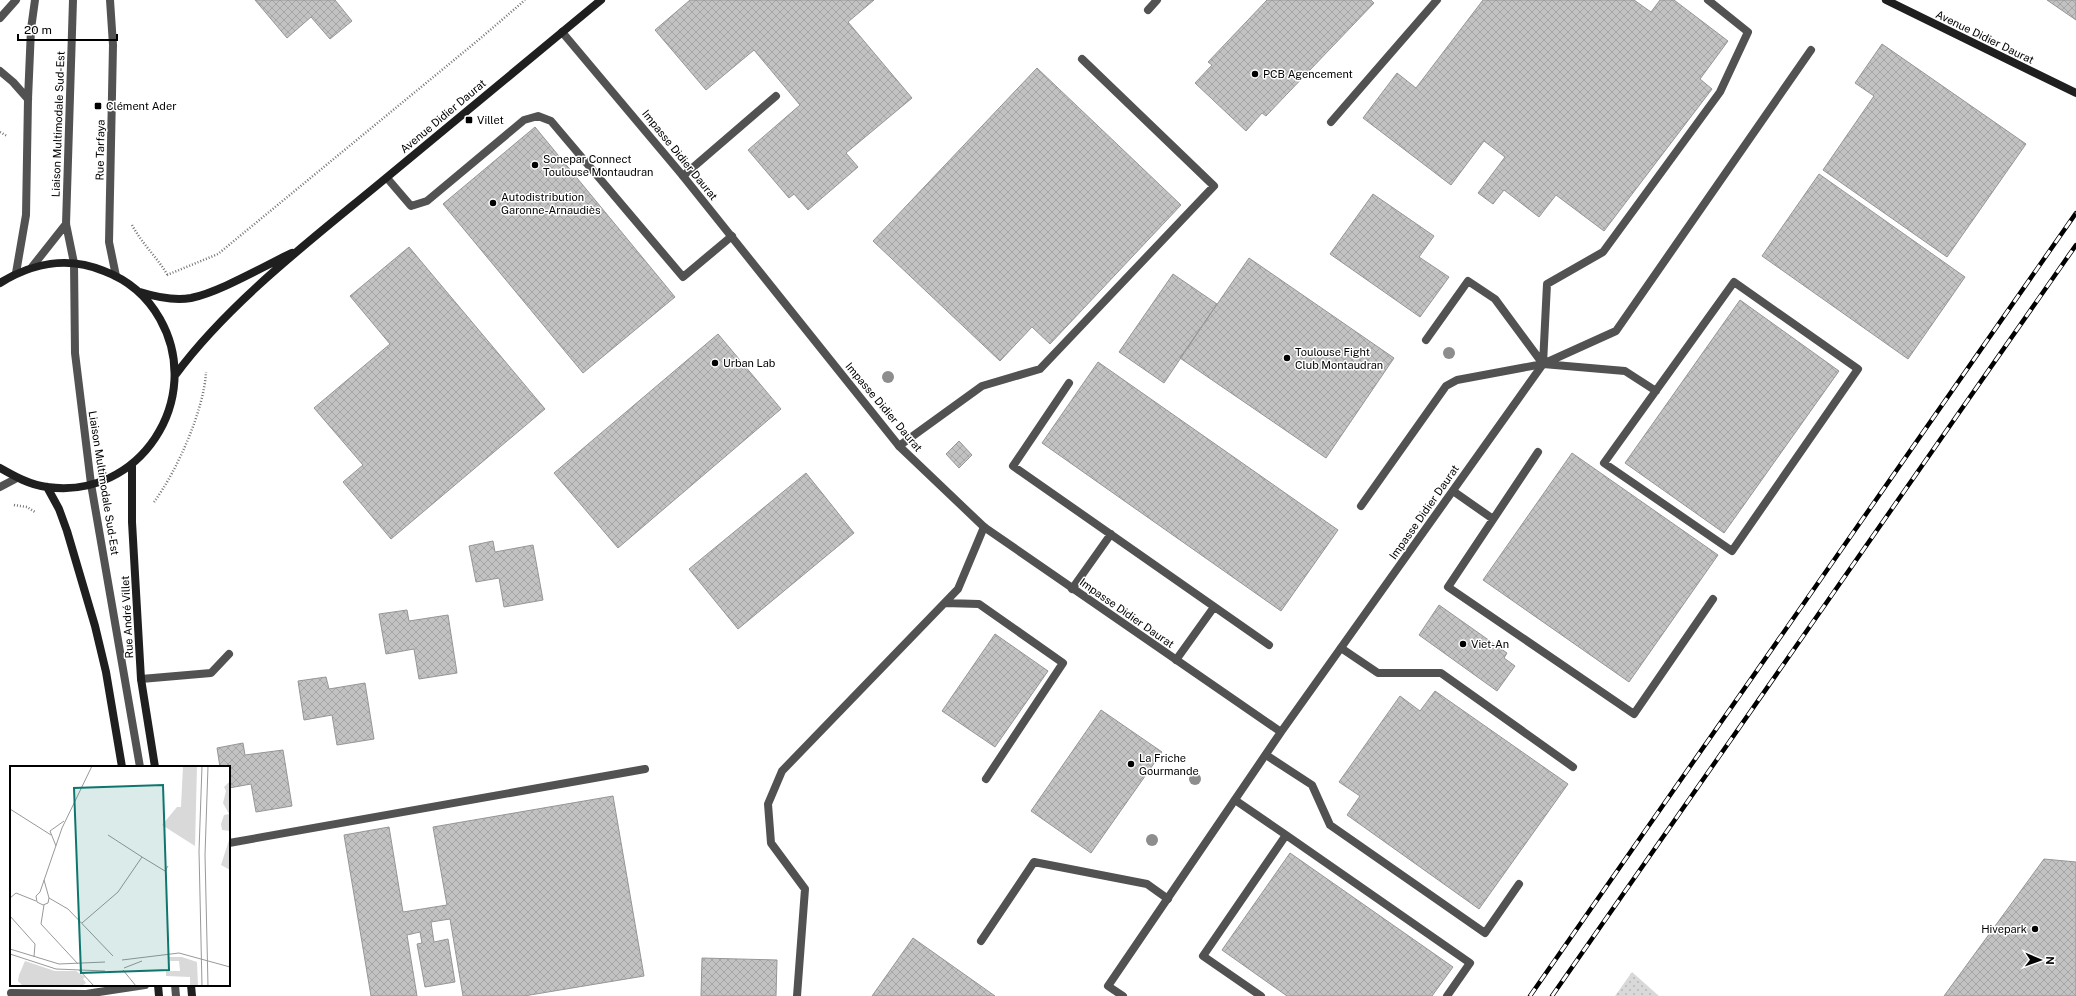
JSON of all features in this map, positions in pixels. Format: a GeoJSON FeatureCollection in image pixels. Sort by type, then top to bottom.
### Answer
{"type":"FeatureCollection","features":[{"type":"Feature","properties":{"kind":"main road","name":"Avenue Didier Daurat"},"geometry":{"type":"LineString","coordinates":[[176,374],[202,341],[300,249],[600,0]]}},
{"type":"Feature","properties":{"kind":"main road","name":"Avenue Didier Daurat"},"geometry":{"type":"LineString","coordinates":[[1886,0],[2076,93]]}},
{"type":"Feature","properties":{"kind":"main road","name":"Avenue Didier Daurat"},"geometry":{"type":"LineString","coordinates":[[139,292],[158,298],[191,298],[222,286],[300,249]]}},
{"type":"Feature","properties":{"kind":"main road"},"geometry":{"type":"LineString","coordinates":[[0,283],[16,273],[32,267],[53,263],[74,263],[95,267],[116,276],[139,292],[154,309],[166,329],[173,351],[176,374],[173,400],[164,424],[150,446],[132,465],[113,476],[91,484],[69,488],[46,487],[17,478],[0,468]]}},
{"type":"Feature","properties":{"kind":"main road","name":"Rue André Villet"},"geometry":{"type":"LineString","coordinates":[[132,465],[132,522],[141,679],[155,766]]}},
{"type":"Feature","properties":{"kind":"main road"},"geometry":{"type":"LineString","coordinates":[[46,487],[59,509],[68,531],[95,626],[106,672],[122,766]]}},
{"type":"Feature","properties":{"kind":"main road"},"geometry":{"type":"LineString","coordinates":[[158,986],[159,996]]}},
{"type":"Feature","properties":{"kind":"main road"},"geometry":{"type":"LineString","coordinates":[[191,986],[192,996]]}},
{"type":"Feature","properties":{"kind":"street"},"geometry":{"type":"LineString","coordinates":[[0,18],[16,0]]}},
{"type":"Feature","properties":{"kind":"street"},"geometry":{"type":"LineString","coordinates":[[16,273],[26,214],[28,99],[31,29],[35,0]]}},
{"type":"Feature","properties":{"kind":"street","name":"Liaison Multimodale Sud-Est"},"geometry":{"type":"LineString","coordinates":[[73,0],[66,224],[74,263],[75,354],[91,484],[140,766]]}},
{"type":"Feature","properties":{"kind":"street","name":"Rue Tarfaya"},"geometry":{"type":"LineString","coordinates":[[110,0],[113,45],[109,242],[116,276]]}},
{"type":"Feature","properties":{"kind":"street"},"geometry":{"type":"LineString","coordinates":[[1148,10],[1157,0]]}},
{"type":"Feature","properties":{"kind":"street"},"geometry":{"type":"LineString","coordinates":[[1331,122],[1437,0]]}},
{"type":"Feature","properties":{"kind":"street"},"geometry":{"type":"LineString","coordinates":[[1543,364],[1547,284],[1603,252],[1720,92],[1748,32],[1708,0]]}},
{"type":"Feature","properties":{"kind":"street","name":"Impasse Didier Daurat"},"geometry":{"type":"LineString","coordinates":[[562,32],[732,236],[899,446],[984,527],[1281,732]]}},
{"type":"Feature","properties":{"kind":"street"},"geometry":{"type":"LineString","coordinates":[[1361,506],[1446,386],[1457,380],[1543,364],[1616,332],[1811,50]]}},
{"type":"Feature","properties":{"kind":"street"},"geometry":{"type":"LineString","coordinates":[[899,446],[982,386],[1040,369],[1214,186],[1082,59]]}},
{"type":"Feature","properties":{"kind":"street"},"geometry":{"type":"LineString","coordinates":[[0,71],[21,89],[28,99]]}},
{"type":"Feature","properties":{"kind":"street"},"geometry":{"type":"LineString","coordinates":[[683,176],[776,96]]}},
{"type":"Feature","properties":{"kind":"street"},"geometry":{"type":"LineString","coordinates":[[387,178],[411,206],[427,201],[524,120],[538,116],[551,121],[683,277],[732,236]]}},
{"type":"Feature","properties":{"kind":"street"},"geometry":{"type":"LineString","coordinates":[[32,267],[66,224]]}},
{"type":"Feature","properties":{"kind":"street"},"geometry":{"type":"LineString","coordinates":[[1426,340],[1468,281],[1494,299],[1543,364],[1625,371],[1656,391]]}},
{"type":"Feature","properties":{"kind":"street"},"geometry":{"type":"LineString","coordinates":[[1734,282],[1858,369],[1732,551],[1604,463],[1656,391],[1734,282]]}},
{"type":"Feature","properties":{"kind":"street","name":"Impasse Didier Daurat"},"geometry":{"type":"LineString","coordinates":[[1123,996],[1108,986],[1281,732],[1543,364]]}},
{"type":"Feature","properties":{"kind":"street"},"geometry":{"type":"LineString","coordinates":[[1069,383],[1013,466],[1268,645]]}},
{"type":"Feature","properties":{"kind":"street"},"geometry":{"type":"LineString","coordinates":[[1538,452],[1448,587],[1634,714],[1713,599]]}},
{"type":"Feature","properties":{"kind":"street"},"geometry":{"type":"LineString","coordinates":[[0,487],[17,478]]}},
{"type":"Feature","properties":{"kind":"street"},"geometry":{"type":"LineString","coordinates":[[1453,491],[1493,519]]}},
{"type":"Feature","properties":{"kind":"street"},"geometry":{"type":"LineString","coordinates":[[797,996],[805,889],[771,843],[768,804],[782,771],[958,589],[984,527]]}},
{"type":"Feature","properties":{"kind":"street"},"geometry":{"type":"LineString","coordinates":[[1072,588],[1111,534]]}},
{"type":"Feature","properties":{"kind":"street"},"geometry":{"type":"LineString","coordinates":[[945,603],[979,604],[1063,663],[986,779]]}},
{"type":"Feature","properties":{"kind":"street"},"geometry":{"type":"LineString","coordinates":[[1176,660],[1214,607]]}},
{"type":"Feature","properties":{"kind":"street"},"geometry":{"type":"LineString","coordinates":[[1341,648],[1378,673],[1441,673],[1573,767]]}},
{"type":"Feature","properties":{"kind":"street"},"geometry":{"type":"LineString","coordinates":[[141,679],[211,673],[229,654]]}},
{"type":"Feature","properties":{"kind":"street"},"geometry":{"type":"LineString","coordinates":[[1266,755],[1312,785],[1330,825],[1485,933],[1519,884]]}},
{"type":"Feature","properties":{"kind":"street"},"geometry":{"type":"LineString","coordinates":[[230,842],[645,769]]}},
{"type":"Feature","properties":{"kind":"street"},"geometry":{"type":"LineString","coordinates":[[1235,800],[1470,963],[1448,996]]}},
{"type":"Feature","properties":{"kind":"street"},"geometry":{"type":"LineString","coordinates":[[1262,996],[1203,956],[1286,835]]}},
{"type":"Feature","properties":{"kind":"street"},"geometry":{"type":"LineString","coordinates":[[981,941],[1034,862],[1147,884],[1168,899]]}},
{"type":"Feature","properties":{"kind":"street"},"geometry":{"type":"LineString","coordinates":[[11,993],[86,994],[138,986]]}},
{"type":"Feature","properties":{"kind":"street"},"geometry":{"type":"LineString","coordinates":[[175,986],[176,996]]}},
{"type":"Feature","properties":{"kind":"path"},"geometry":{"type":"LineString","coordinates":[[131,223],[138,237],[167,274],[218,254],[525,0]]}},
{"type":"Feature","properties":{"kind":"path"},"geometry":{"type":"LineString","coordinates":[[152,505],[175,469],[188,440],[198,409],[206,375],[206,350],[202,341]]}},
{"type":"Feature","properties":{"kind":"path"},"geometry":{"type":"LineString","coordinates":[[9,504],[27,506],[41,515]]}},
{"type":"Feature","properties":{"kind":"shaded area"},"geometry":{"type":"Polygon","coordinates":[[[1632,972],[1659,996],[1615,996],[1632,972]]]}},
{"type":"Feature","properties":{"kind":"building"},"geometry":{"type":"Polygon","coordinates":[[[255,0],[335,0],[352,21],[330,39],[311,17],[287,38],[255,0]]]}},
{"type":"Feature","properties":{"kind":"building"},"geometry":{"type":"Polygon","coordinates":[[[690,0],[874,0],[848,22],[912,98],[846,153],[858,167],[808,210],[794,194],[789,198],[748,150],[800,105],[754,50],[706,90],[655,30],[690,0]]]}},
{"type":"Feature","properties":{"kind":"building","name":"PCB Agencement"},"geometry":{"type":"Polygon","coordinates":[[[1267,0],[1371,0],[1374,3],[1266,116],[1262,113],[1246,131],[1195,83],[1212,65],[1208,62],[1267,0]]]}},
{"type":"Feature","properties":{"kind":"building"},"geometry":{"type":"Polygon","coordinates":[[[1483,0],[1634,0],[1651,12],[1660,0],[1674,0],[1728,41],[1700,79],[1712,89],[1604,231],[1556,195],[1539,217],[1504,190],[1493,204],[1478,193],[1505,157],[1484,141],[1451,185],[1363,118],[1397,73],[1416,88],[1483,0]]]}},
{"type":"Feature","properties":{"kind":"building"},"geometry":{"type":"Polygon","coordinates":[[[2047,0],[2076,0],[2076,20],[2047,0]]]}},
{"type":"Feature","properties":{"kind":"building"},"geometry":{"type":"Polygon","coordinates":[[[1882,44],[2026,144],[1947,257],[1823,170],[1874,96],[1855,83],[1882,44]]]}},
{"type":"Feature","properties":{"kind":"building"},"geometry":{"type":"Polygon","coordinates":[[[1037,68],[1181,205],[1050,344],[1032,327],[1000,361],[873,241],[1037,68]]]}},
{"type":"Feature","properties":{"kind":"building"},"geometry":{"type":"Polygon","coordinates":[[[535,127],[675,297],[583,373],[443,204],[535,127]]]}},
{"type":"Feature","properties":{"kind":"building"},"geometry":{"type":"Polygon","coordinates":[[[1819,174],[1965,277],[1908,359],[1762,256],[1819,174]]]}},
{"type":"Feature","properties":{"kind":"building"},"geometry":{"type":"Polygon","coordinates":[[[1373,194],[1434,236],[1419,257],[1449,277],[1420,317],[1330,254],[1373,194]]]}},
{"type":"Feature","properties":{"kind":"building"},"geometry":{"type":"Polygon","coordinates":[[[409,247],[545,409],[391,539],[343,482],[363,465],[314,408],[390,344],[350,296],[409,247]]]}},
{"type":"Feature","properties":{"kind":"building","name":"Toulouse Fight Club Montaudran"},"geometry":{"type":"Polygon","coordinates":[[[1249,258],[1394,358],[1326,458],[1180,358],[1249,258]]]}},
{"type":"Feature","properties":{"kind":"building"},"geometry":{"type":"Polygon","coordinates":[[[1173,274],[1217,304],[1164,383],[1119,352],[1173,274]]]}},
{"type":"Feature","properties":{"kind":"building"},"geometry":{"type":"Polygon","coordinates":[[[1740,300],[1839,371],[1724,533],[1625,463],[1740,300]]]}},
{"type":"Feature","properties":{"kind":"building"},"geometry":{"type":"Polygon","coordinates":[[[718,334],[781,409],[618,548],[554,473],[718,334]]]}},
{"type":"Feature","properties":{"kind":"building"},"geometry":{"type":"Polygon","coordinates":[[[1098,362],[1338,530],[1281,611],[1042,443],[1098,362]]]}},
{"type":"Feature","properties":{"kind":"building"},"geometry":{"type":"Polygon","coordinates":[[[959,441],[972,455],[959,468],[946,454],[959,441]]]}},
{"type":"Feature","properties":{"kind":"building"},"geometry":{"type":"Polygon","coordinates":[[[1572,453],[1718,555],[1629,682],[1483,580],[1572,453]]]}},
{"type":"Feature","properties":{"kind":"building"},"geometry":{"type":"Polygon","coordinates":[[[806,473],[854,533],[738,629],[689,569],[806,473]]]}},
{"type":"Feature","properties":{"kind":"building"},"geometry":{"type":"Polygon","coordinates":[[[493,541],[495,552],[533,545],[543,600],[504,607],[499,578],[476,582],[469,546],[493,541]]]}},
{"type":"Feature","properties":{"kind":"building","name":"Viet-An"},"geometry":{"type":"Polygon","coordinates":[[[1439,605],[1507,653],[1504,658],[1515,666],[1497,691],[1419,635],[1439,605]]]}},
{"type":"Feature","properties":{"kind":"building"},"geometry":{"type":"Polygon","coordinates":[[[407,610],[409,621],[448,615],[457,673],[419,679],[414,649],[386,654],[379,614],[407,610]]]}},
{"type":"Feature","properties":{"kind":"building"},"geometry":{"type":"Polygon","coordinates":[[[995,634],[1048,671],[995,747],[942,711],[995,634]]]}},
{"type":"Feature","properties":{"kind":"building"},"geometry":{"type":"Polygon","coordinates":[[[326,677],[329,689],[365,683],[374,739],[337,745],[332,715],[304,720],[298,681],[326,677]]]}},
{"type":"Feature","properties":{"kind":"building"},"geometry":{"type":"Polygon","coordinates":[[[1435,691],[1568,784],[1479,909],[1347,815],[1360,796],[1339,782],[1400,696],[1420,711],[1435,691]]]}},
{"type":"Feature","properties":{"kind":"building"},"geometry":{"type":"Polygon","coordinates":[[[1101,710],[1162,752],[1091,853],[1031,811],[1101,710]]]}},
{"type":"Feature","properties":{"kind":"building"},"geometry":{"type":"Polygon","coordinates":[[[243,743],[245,755],[283,750],[292,806],[256,812],[251,784],[230,788],[230,766],[220,766],[217,748],[243,743]]]}},
{"type":"Feature","properties":{"kind":"building"},"geometry":{"type":"Polygon","coordinates":[[[613,796],[644,976],[524,996],[463,996],[450,919],[431,922],[434,942],[448,939],[455,982],[425,987],[417,944],[422,943],[420,932],[407,935],[417,996],[371,996],[344,835],[389,827],[403,912],[447,905],[433,827],[613,796]]]}},
{"type":"Feature","properties":{"kind":"building"},"geometry":{"type":"Polygon","coordinates":[[[1290,853],[1453,967],[1432,996],[1287,996],[1222,950],[1290,853]]]}},
{"type":"Feature","properties":{"kind":"building","name":"Hivepark"},"geometry":{"type":"Polygon","coordinates":[[[2044,859],[2076,862],[2076,996],[1944,996],[2044,859]]]}},
{"type":"Feature","properties":{"kind":"building"},"geometry":{"type":"Polygon","coordinates":[[[913,938],[995,996],[872,996],[913,938]]]}},
{"type":"Feature","properties":{"kind":"building"},"geometry":{"type":"Polygon","coordinates":[[[702,958],[777,960],[776,996],[701,996],[702,958]]]}},
{"type":"Feature","properties":{"kind":"railway"},"geometry":{"type":"LineString","coordinates":[[1530,996],[2076,213]]}},
{"type":"Feature","properties":{"kind":"railway"},"geometry":{"type":"LineString","coordinates":[[1552,996],[2076,245]]}},
{"type":"Feature","properties":{"kind":"place","name":"PCB Agencement"},"geometry":{"type":"Point","coordinates":[1255,74]}},
{"type":"Feature","properties":{"kind":"place","name":"Clément Ader"},"geometry":{"type":"Point","coordinates":[98,106]}},
{"type":"Feature","properties":{"kind":"place","name":"Villet"},"geometry":{"type":"Point","coordinates":[469,120]}},
{"type":"Feature","properties":{"kind":"place","name":"Sonepar Connect Toulouse Montaudran"},"geometry":{"type":"Point","coordinates":[535,165]}},
{"type":"Feature","properties":{"kind":"place","name":"Autodistribution Garonne-Arnaudiès"},"geometry":{"type":"Point","coordinates":[493,203]}},
{"type":"Feature","properties":{"kind":"place","name":"Toulouse Fight Club Montaudran"},"geometry":{"type":"Point","coordinates":[1287,358]}},
{"type":"Feature","properties":{"kind":"place","name":"Urban Lab"},"geometry":{"type":"Point","coordinates":[715,363]}},
{"type":"Feature","properties":{"kind":"place","name":"Viet-An"},"geometry":{"type":"Point","coordinates":[1463,644]}},
{"type":"Feature","properties":{"kind":"place","name":"La Friche Gourmande"},"geometry":{"type":"Point","coordinates":[1131,764]}},
{"type":"Feature","properties":{"kind":"place","name":"Hivepark"},"geometry":{"type":"Point","coordinates":[2035,929]}}]}
